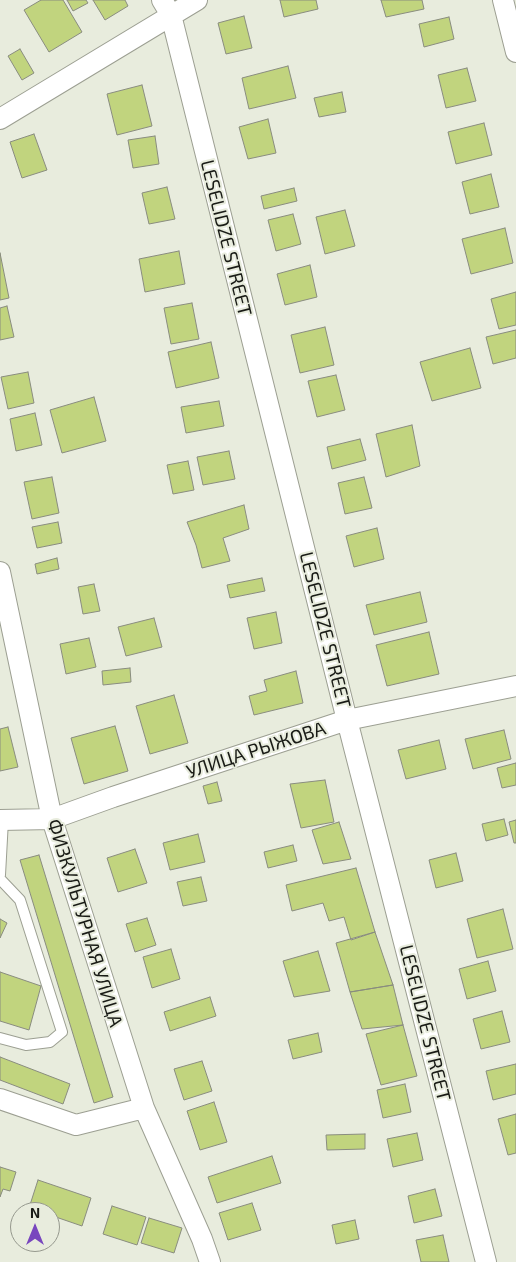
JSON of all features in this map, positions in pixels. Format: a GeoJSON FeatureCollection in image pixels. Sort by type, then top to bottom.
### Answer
{"type":"FeatureCollection","features":[{"type":"Feature","properties":{"kind":"street"},"geometry":{"type":"LineString","coordinates":[[0,119],[167,8],[197,0]]}},
{"type":"Feature","properties":{"kind":"street"},"geometry":{"type":"LineString","coordinates":[[503,0],[516,52]]}},
{"type":"Feature","properties":{"kind":"street","name":"LESELIDZE STREET"},"geometry":{"type":"LineString","coordinates":[[167,8],[486,1262]]}},
{"type":"Feature","properties":{"kind":"street","name":"ФИЗКУЛЬТУРНАЯ УЛИЦА"},"geometry":{"type":"LineString","coordinates":[[0,572],[52,819],[144,1108],[202,1239],[210,1262]]}},
{"type":"Feature","properties":{"kind":"street","name":"УЛИЦА РЫЖОВА"},"geometry":{"type":"LineString","coordinates":[[1,820],[52,819],[347,720],[516,686]]}},
{"type":"Feature","properties":{"kind":"street"},"geometry":{"type":"LineString","coordinates":[[0,1099],[76,1125],[144,1108]]}},
{"type":"Feature","properties":{"kind":"lane"},"geometry":{"type":"LineString","coordinates":[[0,1038],[26,1045],[50,1042],[62,1032],[20,900],[0,877],[1,820]]}},
{"type":"Feature","properties":{"kind":"building"},"geometry":{"type":"Polygon","coordinates":[[[41,0],[63,0],[82,32],[49,52],[24,10],[41,0]]]}},
{"type":"Feature","properties":{"kind":"building"},"geometry":{"type":"Polygon","coordinates":[[[67,0],[86,0],[88,3],[73,11],[67,0]]]}},
{"type":"Feature","properties":{"kind":"building"},"geometry":{"type":"Polygon","coordinates":[[[93,0],[125,0],[128,6],[105,20],[93,0]]]}},
{"type":"Feature","properties":{"kind":"building"},"geometry":{"type":"Polygon","coordinates":[[[280,0],[316,0],[318,9],[284,17],[280,0]]]}},
{"type":"Feature","properties":{"kind":"building"},"geometry":{"type":"Polygon","coordinates":[[[381,0],[422,0],[424,9],[386,17],[381,0]]]}},
{"type":"Feature","properties":{"kind":"building"},"geometry":{"type":"Polygon","coordinates":[[[244,16],[252,48],[226,54],[218,23],[244,16]]]}},
{"type":"Feature","properties":{"kind":"building"},"geometry":{"type":"Polygon","coordinates":[[[449,17],[454,39],[424,47],[419,24],[449,17]]]}},
{"type":"Feature","properties":{"kind":"building"},"geometry":{"type":"Polygon","coordinates":[[[20,49],[34,73],[22,80],[8,56],[20,49]]]}},
{"type":"Feature","properties":{"kind":"building"},"geometry":{"type":"Polygon","coordinates":[[[288,66],[296,98],[249,109],[242,78],[288,66]]]}},
{"type":"Feature","properties":{"kind":"building"},"geometry":{"type":"Polygon","coordinates":[[[467,68],[476,101],[446,108],[438,75],[467,68]]]}},
{"type":"Feature","properties":{"kind":"building"},"geometry":{"type":"Polygon","coordinates":[[[142,85],[152,126],[117,135],[107,94],[142,85]]]}},
{"type":"Feature","properties":{"kind":"building"},"geometry":{"type":"Polygon","coordinates":[[[342,92],[346,112],[319,117],[314,98],[342,92]]]}},
{"type":"Feature","properties":{"kind":"building"},"geometry":{"type":"Polygon","coordinates":[[[268,119],[276,153],[248,159],[239,127],[268,119]]]}},
{"type":"Feature","properties":{"kind":"building"},"geometry":{"type":"Polygon","coordinates":[[[484,123],[492,155],[456,164],[448,132],[484,123]]]}},
{"type":"Feature","properties":{"kind":"building"},"geometry":{"type":"Polygon","coordinates":[[[34,134],[47,170],[22,178],[10,142],[34,134]]]}},
{"type":"Feature","properties":{"kind":"building"},"geometry":{"type":"Polygon","coordinates":[[[155,136],[159,164],[133,168],[128,140],[155,136]]]}},
{"type":"Feature","properties":{"kind":"building"},"geometry":{"type":"Polygon","coordinates":[[[491,174],[499,207],[470,214],[462,182],[491,174]]]}},
{"type":"Feature","properties":{"kind":"building"},"geometry":{"type":"Polygon","coordinates":[[[167,187],[175,219],[149,224],[142,193],[167,187]]]}},
{"type":"Feature","properties":{"kind":"building"},"geometry":{"type":"Polygon","coordinates":[[[294,188],[297,201],[264,209],[261,196],[294,188]]]}},
{"type":"Feature","properties":{"kind":"building"},"geometry":{"type":"Polygon","coordinates":[[[345,210],[355,246],[325,254],[316,217],[345,210]]]}},
{"type":"Feature","properties":{"kind":"building"},"geometry":{"type":"Polygon","coordinates":[[[293,214],[301,244],[276,251],[268,220],[293,214]]]}},
{"type":"Feature","properties":{"kind":"building"},"geometry":{"type":"Polygon","coordinates":[[[505,228],[513,263],[471,274],[462,239],[505,228]]]}},
{"type":"Feature","properties":{"kind":"building"},"geometry":{"type":"Polygon","coordinates":[[[179,251],[185,284],[145,292],[139,259],[179,251]]]}},
{"type":"Feature","properties":{"kind":"building"},"geometry":{"type":"Polygon","coordinates":[[[0,253],[9,298],[0,300],[0,253]]]}},
{"type":"Feature","properties":{"kind":"building"},"geometry":{"type":"Polygon","coordinates":[[[310,265],[317,297],[285,305],[277,274],[310,265]]]}},
{"type":"Feature","properties":{"kind":"building"},"geometry":{"type":"Polygon","coordinates":[[[516,292],[516,325],[499,329],[491,299],[516,292]]]}},
{"type":"Feature","properties":{"kind":"building"},"geometry":{"type":"Polygon","coordinates":[[[192,303],[199,339],[171,344],[164,308],[192,303]]]}},
{"type":"Feature","properties":{"kind":"building"},"geometry":{"type":"Polygon","coordinates":[[[7,306],[14,337],[0,340],[0,308],[7,306]]]}},
{"type":"Feature","properties":{"kind":"building"},"geometry":{"type":"Polygon","coordinates":[[[325,327],[334,365],[300,373],[291,335],[325,327]]]}},
{"type":"Feature","properties":{"kind":"building"},"geometry":{"type":"Polygon","coordinates":[[[516,330],[516,358],[493,364],[486,337],[516,330]]]}},
{"type":"Feature","properties":{"kind":"building"},"geometry":{"type":"Polygon","coordinates":[[[211,342],[219,378],[176,388],[168,352],[211,342]]]}},
{"type":"Feature","properties":{"kind":"building"},"geometry":{"type":"Polygon","coordinates":[[[470,348],[481,388],[432,401],[420,362],[470,348]]]}},
{"type":"Feature","properties":{"kind":"building"},"geometry":{"type":"Polygon","coordinates":[[[28,372],[34,403],[8,409],[1,377],[28,372]]]}},
{"type":"Feature","properties":{"kind":"building"},"geometry":{"type":"Polygon","coordinates":[[[336,375],[345,410],[317,417],[308,381],[336,375]]]}},
{"type":"Feature","properties":{"kind":"building"},"geometry":{"type":"Polygon","coordinates":[[[94,397],[106,441],[62,453],[50,410],[94,397]]]}},
{"type":"Feature","properties":{"kind":"building"},"geometry":{"type":"Polygon","coordinates":[[[219,401],[224,426],[186,433],[181,407],[219,401]]]}},
{"type":"Feature","properties":{"kind":"building"},"geometry":{"type":"Polygon","coordinates":[[[35,413],[42,445],[16,451],[10,419],[35,413]]]}},
{"type":"Feature","properties":{"kind":"building"},"geometry":{"type":"Polygon","coordinates":[[[412,425],[420,466],[386,477],[376,434],[412,425]]]}},
{"type":"Feature","properties":{"kind":"building"},"geometry":{"type":"Polygon","coordinates":[[[360,439],[366,460],[332,469],[327,447],[360,439]]]}},
{"type":"Feature","properties":{"kind":"building"},"geometry":{"type":"Polygon","coordinates":[[[229,451],[235,479],[203,485],[197,457],[229,451]]]}},
{"type":"Feature","properties":{"kind":"building"},"geometry":{"type":"Polygon","coordinates":[[[188,461],[194,490],[173,494],[167,465],[188,461]]]}},
{"type":"Feature","properties":{"kind":"building"},"geometry":{"type":"Polygon","coordinates":[[[52,477],[59,513],[32,519],[24,482],[52,477]]]}},
{"type":"Feature","properties":{"kind":"building"},"geometry":{"type":"Polygon","coordinates":[[[364,477],[372,508],[345,514],[338,483],[364,477]]]}},
{"type":"Feature","properties":{"kind":"building"},"geometry":{"type":"Polygon","coordinates":[[[244,505],[249,529],[223,538],[230,561],[202,568],[187,522],[244,505]]]}},
{"type":"Feature","properties":{"kind":"building"},"geometry":{"type":"Polygon","coordinates":[[[58,522],[62,543],[37,548],[32,527],[58,522]]]}},
{"type":"Feature","properties":{"kind":"building"},"geometry":{"type":"Polygon","coordinates":[[[377,528],[384,559],[354,567],[346,536],[377,528]]]}},
{"type":"Feature","properties":{"kind":"building"},"geometry":{"type":"Polygon","coordinates":[[[57,558],[59,569],[37,574],[35,564],[57,558]]]}},
{"type":"Feature","properties":{"kind":"building"},"geometry":{"type":"Polygon","coordinates":[[[262,578],[265,591],[230,598],[227,585],[262,578]]]}},
{"type":"Feature","properties":{"kind":"building"},"geometry":{"type":"Polygon","coordinates":[[[94,584],[100,611],[83,614],[78,587],[94,584]]]}},
{"type":"Feature","properties":{"kind":"building"},"geometry":{"type":"Polygon","coordinates":[[[420,592],[427,622],[374,635],[366,605],[420,592]]]}},
{"type":"Feature","properties":{"kind":"building"},"geometry":{"type":"Polygon","coordinates":[[[276,612],[282,643],[254,649],[247,618],[276,612]]]}},
{"type":"Feature","properties":{"kind":"building"},"geometry":{"type":"Polygon","coordinates":[[[154,618],[162,647],[126,656],[118,627],[154,618]]]}},
{"type":"Feature","properties":{"kind":"building"},"geometry":{"type":"Polygon","coordinates":[[[429,632],[439,674],[387,686],[376,645],[429,632]]]}},
{"type":"Feature","properties":{"kind":"building"},"geometry":{"type":"Polygon","coordinates":[[[89,638],[96,667],[66,674],[60,644],[89,638]]]}},
{"type":"Feature","properties":{"kind":"building"},"geometry":{"type":"Polygon","coordinates":[[[130,668],[131,682],[103,685],[102,671],[130,668]]]}},
{"type":"Feature","properties":{"kind":"building"},"geometry":{"type":"Polygon","coordinates":[[[296,671],[303,703],[254,715],[249,696],[267,691],[264,680],[296,671]]]}},
{"type":"Feature","properties":{"kind":"building"},"geometry":{"type":"Polygon","coordinates":[[[174,695],[188,743],[150,754],[136,706],[174,695]]]}},
{"type":"Feature","properties":{"kind":"building"},"geometry":{"type":"Polygon","coordinates":[[[115,726],[128,771],[84,784],[71,738],[115,726]]]}},
{"type":"Feature","properties":{"kind":"building"},"geometry":{"type":"Polygon","coordinates":[[[8,727],[18,767],[0,771],[0,729],[8,727]]]}},
{"type":"Feature","properties":{"kind":"building"},"geometry":{"type":"Polygon","coordinates":[[[504,730],[511,759],[473,769],[465,739],[504,730]]]}},
{"type":"Feature","properties":{"kind":"building"},"geometry":{"type":"Polygon","coordinates":[[[439,740],[446,769],[406,779],[398,750],[439,740]]]}},
{"type":"Feature","properties":{"kind":"building"},"geometry":{"type":"Polygon","coordinates":[[[516,763],[516,785],[502,788],[497,768],[516,763]]]}},
{"type":"Feature","properties":{"kind":"building"},"geometry":{"type":"Polygon","coordinates":[[[325,780],[334,822],[301,828],[290,784],[325,780]]]}},
{"type":"Feature","properties":{"kind":"building"},"geometry":{"type":"Polygon","coordinates":[[[217,782],[222,801],[208,804],[203,786],[217,782]]]}},
{"type":"Feature","properties":{"kind":"building"},"geometry":{"type":"Polygon","coordinates":[[[504,819],[508,835],[486,841],[482,824],[504,819]]]}},
{"type":"Feature","properties":{"kind":"building"},"geometry":{"type":"Polygon","coordinates":[[[516,820],[516,843],[514,843],[509,822],[516,820]]]}},
{"type":"Feature","properties":{"kind":"building"},"geometry":{"type":"Polygon","coordinates":[[[339,822],[351,859],[323,864],[312,830],[339,822]]]}},
{"type":"Feature","properties":{"kind":"building"},"geometry":{"type":"Polygon","coordinates":[[[198,834],[205,862],[170,870],[163,843],[198,834]]]}},
{"type":"Feature","properties":{"kind":"building"},"geometry":{"type":"Polygon","coordinates":[[[293,845],[297,861],[268,868],[264,852],[293,845]]]}},
{"type":"Feature","properties":{"kind":"building"},"geometry":{"type":"Polygon","coordinates":[[[135,849],[147,883],[118,892],[107,858],[135,849]]]}},
{"type":"Feature","properties":{"kind":"building"},"geometry":{"type":"Polygon","coordinates":[[[456,853],[463,881],[436,888],[429,860],[456,853]]]}},
{"type":"Feature","properties":{"kind":"building"},"geometry":{"type":"Polygon","coordinates":[[[39,855],[113,1097],[94,1103],[20,860],[39,855]]]}},
{"type":"Feature","properties":{"kind":"building"},"geometry":{"type":"Polygon","coordinates":[[[356,868],[375,932],[351,940],[344,917],[329,921],[323,903],[292,911],[286,885],[356,868]]]}},
{"type":"Feature","properties":{"kind":"building"},"geometry":{"type":"Polygon","coordinates":[[[201,877],[207,901],[183,906],[177,882],[201,877]]]}},
{"type":"Feature","properties":{"kind":"building"},"geometry":{"type":"Polygon","coordinates":[[[503,909],[513,949],[477,958],[467,919],[503,909]]]}},
{"type":"Feature","properties":{"kind":"building"},"geometry":{"type":"Polygon","coordinates":[[[147,918],[156,945],[135,952],[126,924],[147,918]]]}},
{"type":"Feature","properties":{"kind":"building"},"geometry":{"type":"Polygon","coordinates":[[[0,919],[7,923],[0,938],[0,919]]]}},
{"type":"Feature","properties":{"kind":"building"},"geometry":{"type":"Polygon","coordinates":[[[375,932],[393,985],[350,992],[336,943],[375,932]]]}},
{"type":"Feature","properties":{"kind":"building"},"geometry":{"type":"Polygon","coordinates":[[[171,949],[180,979],[152,988],[143,957],[171,949]]]}},
{"type":"Feature","properties":{"kind":"building"},"geometry":{"type":"Polygon","coordinates":[[[318,951],[330,991],[294,997],[283,961],[318,951]]]}},
{"type":"Feature","properties":{"kind":"building"},"geometry":{"type":"Polygon","coordinates":[[[488,961],[496,991],[467,999],[459,969],[488,961]]]}},
{"type":"Feature","properties":{"kind":"building"},"geometry":{"type":"Polygon","coordinates":[[[0,972],[41,986],[29,1030],[0,1021],[0,972]]]}},
{"type":"Feature","properties":{"kind":"building"},"geometry":{"type":"Polygon","coordinates":[[[393,985],[403,1025],[362,1029],[350,992],[393,985]]]}},
{"type":"Feature","properties":{"kind":"building"},"geometry":{"type":"Polygon","coordinates":[[[210,997],[216,1016],[170,1031],[164,1012],[210,997]]]}},
{"type":"Feature","properties":{"kind":"building"},"geometry":{"type":"Polygon","coordinates":[[[502,1011],[510,1042],[481,1049],[473,1019],[502,1011]]]}},
{"type":"Feature","properties":{"kind":"building"},"geometry":{"type":"Polygon","coordinates":[[[403,1025],[417,1076],[381,1085],[366,1034],[403,1025]]]}},
{"type":"Feature","properties":{"kind":"building"},"geometry":{"type":"Polygon","coordinates":[[[318,1033],[322,1052],[293,1059],[288,1040],[318,1033]]]}},
{"type":"Feature","properties":{"kind":"building"},"geometry":{"type":"Polygon","coordinates":[[[0,1057],[70,1084],[63,1104],[0,1080],[0,1057]]]}},
{"type":"Feature","properties":{"kind":"building"},"geometry":{"type":"Polygon","coordinates":[[[202,1061],[212,1091],[184,1100],[174,1069],[202,1061]]]}},
{"type":"Feature","properties":{"kind":"building"},"geometry":{"type":"Polygon","coordinates":[[[516,1064],[516,1094],[493,1100],[486,1071],[516,1064]]]}},
{"type":"Feature","properties":{"kind":"building"},"geometry":{"type":"Polygon","coordinates":[[[405,1084],[411,1112],[383,1118],[377,1090],[405,1084]]]}},
{"type":"Feature","properties":{"kind":"building"},"geometry":{"type":"Polygon","coordinates":[[[214,1102],[227,1142],[200,1150],[187,1111],[214,1102]]]}},
{"type":"Feature","properties":{"kind":"building"},"geometry":{"type":"Polygon","coordinates":[[[516,1114],[516,1153],[508,1155],[498,1119],[516,1114]]]}},
{"type":"Feature","properties":{"kind":"building"},"geometry":{"type":"Polygon","coordinates":[[[417,1133],[423,1160],[393,1167],[387,1139],[417,1133]]]}},
{"type":"Feature","properties":{"kind":"building"},"geometry":{"type":"Polygon","coordinates":[[[365,1134],[365,1149],[327,1150],[326,1135],[365,1134]]]}},
{"type":"Feature","properties":{"kind":"building"},"geometry":{"type":"Polygon","coordinates":[[[272,1156],[281,1183],[217,1203],[208,1177],[272,1156]]]}},
{"type":"Feature","properties":{"kind":"building"},"geometry":{"type":"Polygon","coordinates":[[[0,1167],[16,1172],[10,1191],[3,1189],[0,1197],[0,1167]]]}},
{"type":"Feature","properties":{"kind":"building"},"geometry":{"type":"Polygon","coordinates":[[[38,1180],[91,1198],[82,1226],[60,1218],[60,1202],[31,1202],[38,1180]]]}},
{"type":"Feature","properties":{"kind":"building"},"geometry":{"type":"Polygon","coordinates":[[[435,1189],[442,1216],[414,1223],[408,1196],[435,1189]]]}},
{"type":"Feature","properties":{"kind":"building"},"geometry":{"type":"Polygon","coordinates":[[[252,1203],[261,1230],[228,1240],[219,1213],[252,1203]]]}},
{"type":"Feature","properties":{"kind":"building"},"geometry":{"type":"Polygon","coordinates":[[[112,1206],[146,1217],[137,1245],[103,1234],[112,1206]]]}},
{"type":"Feature","properties":{"kind":"building"},"geometry":{"type":"Polygon","coordinates":[[[149,1218],[182,1228],[174,1253],[141,1243],[149,1218]]]}},
{"type":"Feature","properties":{"kind":"building"},"geometry":{"type":"Polygon","coordinates":[[[355,1220],[359,1239],[336,1244],[332,1225],[355,1220]]]}},
{"type":"Feature","properties":{"kind":"building"},"geometry":{"type":"Polygon","coordinates":[[[443,1235],[449,1262],[421,1262],[416,1240],[443,1235]]]}}]}
